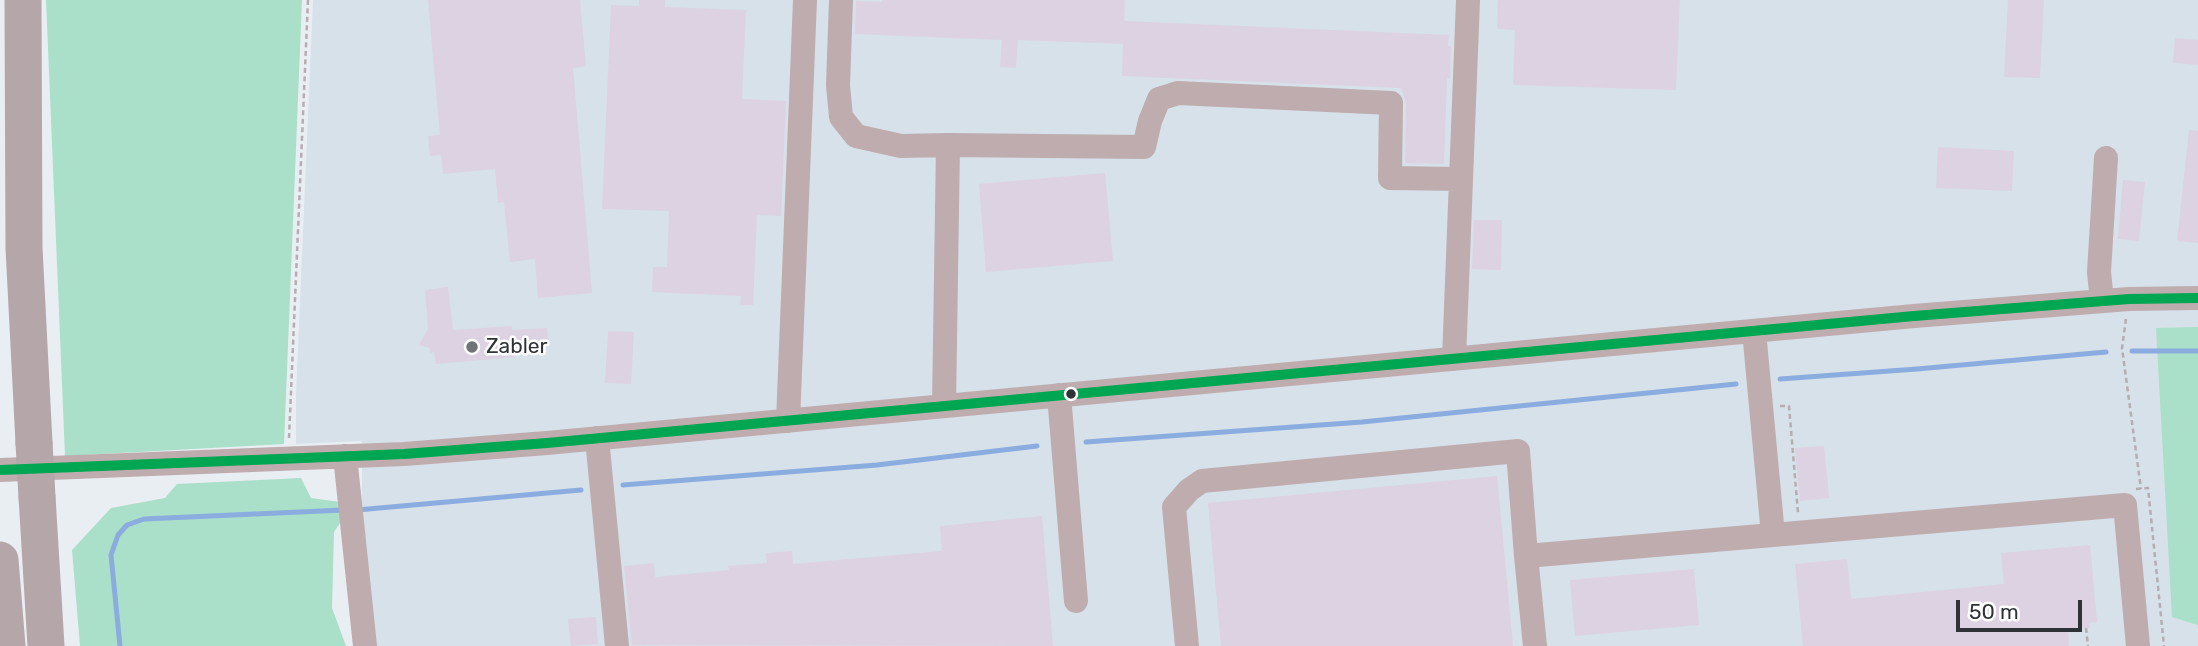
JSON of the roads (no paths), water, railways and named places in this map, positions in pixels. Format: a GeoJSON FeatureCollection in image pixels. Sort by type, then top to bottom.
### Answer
{"type":"FeatureCollection","features":[{"type":"Feature","properties":{"kind":"highway"},"geometry":{"type":"LineString","coordinates":[[23,0],[24,248],[46,646]]}},
{"type":"Feature","properties":{"kind":"highway"},"geometry":{"type":"LineString","coordinates":[[0,560],[7,646]]}},
{"type":"Feature","properties":{"kind":"street"},"geometry":{"type":"LineString","coordinates":[[788,421],[805,0]]}},
{"type":"Feature","properties":{"kind":"street"},"geometry":{"type":"LineString","coordinates":[[841,0],[838,86],[841,117],[856,136],[901,146],[1144,147],[1159,99],[1178,93],[1391,103],[1390,178],[1460,179]]}},
{"type":"Feature","properties":{"kind":"street"},"geometry":{"type":"LineString","coordinates":[[1454,359],[1468,0]]}},
{"type":"Feature","properties":{"kind":"street"},"geometry":{"type":"LineString","coordinates":[[944,406],[948,145]]}},
{"type":"Feature","properties":{"kind":"street"},"geometry":{"type":"LineString","coordinates":[[2102,301],[2099,272],[2106,158]]}},
{"type":"Feature","properties":{"kind":"street"},"geometry":{"type":"LineString","coordinates":[[0,470],[404,454],[944,406],[1060,402],[1454,359],[1754,331],[2102,301],[2198,298]]}},
{"type":"Feature","properties":{"kind":"street"},"geometry":{"type":"LineString","coordinates":[[1754,331],[1773,536]]}},
{"type":"Feature","properties":{"kind":"street"},"geometry":{"type":"LineString","coordinates":[[1060,402],[1076,601]]}},
{"type":"Feature","properties":{"kind":"street"},"geometry":{"type":"LineString","coordinates":[[597,438],[617,646]]}},
{"type":"Feature","properties":{"kind":"street"},"geometry":{"type":"LineString","coordinates":[[1187,646],[1174,506],[1202,481],[1518,451],[1535,646]]}},
{"type":"Feature","properties":{"kind":"street"},"geometry":{"type":"LineString","coordinates":[[345,456],[365,646]]}},
{"type":"Feature","properties":{"kind":"street"},"geometry":{"type":"LineString","coordinates":[[1527,556],[1773,536],[2131,494],[2138,646]]}},
{"type":"Feature","properties":{"kind":"waterway"},"geometry":{"type":"LineString","coordinates":[[2132,351],[2198,351]]}},
{"type":"Feature","properties":{"kind":"waterway"},"geometry":{"type":"LineString","coordinates":[[1780,379],[2106,352]]}},
{"type":"Feature","properties":{"kind":"waterway"},"geometry":{"type":"LineString","coordinates":[[1086,442],[1362,422],[1736,384]]}},
{"type":"Feature","properties":{"kind":"waterway"},"geometry":{"type":"LineString","coordinates":[[623,485],[877,465],[1037,446]]}},
{"type":"Feature","properties":{"kind":"waterway"},"geometry":{"type":"LineString","coordinates":[[357,510],[581,490]]}},
{"type":"Feature","properties":{"kind":"waterway"},"geometry":{"type":"LineString","coordinates":[[120,646],[111,555],[118,535],[127,525],[144,519],[344,510]]}},
{"type":"Feature","properties":{"kind":"place","name":"Zabler"},"geometry":{"type":"Point","coordinates":[472,347]}}]}
